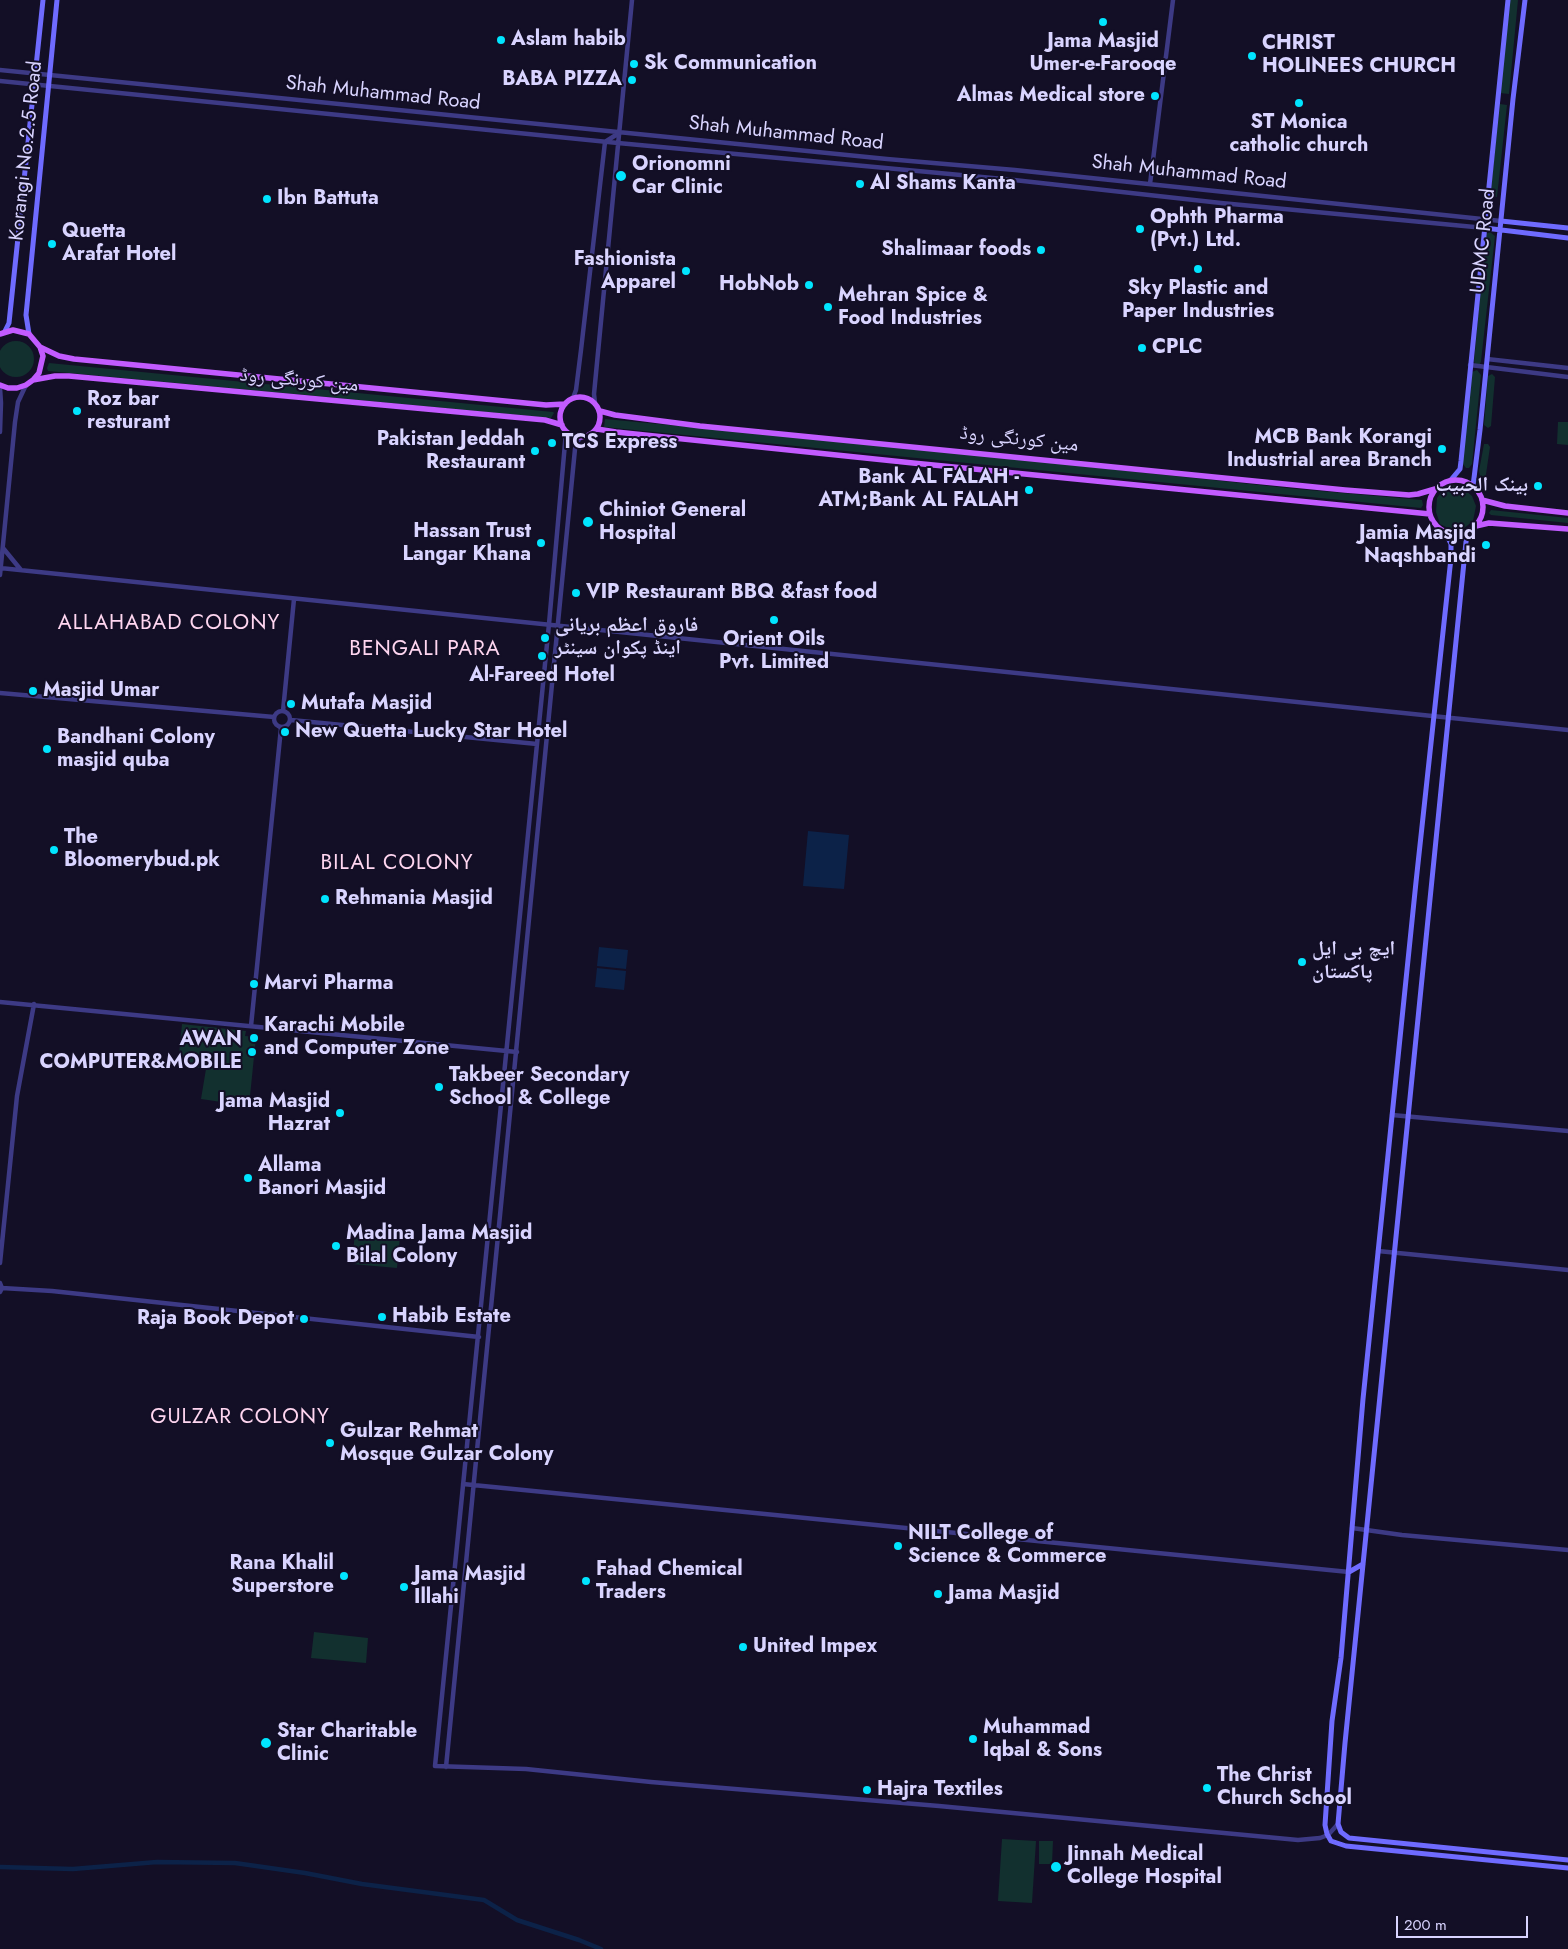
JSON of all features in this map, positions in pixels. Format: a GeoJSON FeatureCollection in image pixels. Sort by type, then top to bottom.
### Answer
{"type":"FeatureCollection","features":[{"type":"Feature","properties":{"kind":"main road","name":"Korangi No.2.5 Road"},"geometry":{"type":"LineString","coordinates":[[2,333],[10,323],[43,0]]}},
{"type":"Feature","properties":{"kind":"main road","name":"Korangi No.2.5 Road"},"geometry":{"type":"LineString","coordinates":[[29,334],[26,315],[57,0]]}},
{"type":"Feature","properties":{"kind":"main road","name":"UDMC Road"},"geometry":{"type":"LineString","coordinates":[[1450,481],[1457,474],[1462,460],[1508,0]]}},
{"type":"Feature","properties":{"kind":"main road","name":"UDMC Road"},"geometry":{"type":"LineString","coordinates":[[1473,486],[1525,0]]}},
{"type":"Feature","properties":{"kind":"main road","name":"Shah Muhammad Road"},"geometry":{"type":"LineString","coordinates":[[1501,221],[1568,228]]}},
{"type":"Feature","properties":{"kind":"main road","name":"Shah Muhammad Road"},"geometry":{"type":"LineString","coordinates":[[1485,228],[1568,238]]}},
{"type":"Feature","properties":{"kind":"main road"},"geometry":{"type":"LineString","coordinates":[[0,387],[17,388],[34,380],[42,365],[43,356],[40,347],[29,334],[13,330],[2,333]]}},
{"type":"Feature","properties":{"kind":"main road","name":"مین کورنگی روڈ"},"geometry":{"type":"LineString","coordinates":[[40,347],[59,356],[74,359],[540,404],[565,404]]}},
{"type":"Feature","properties":{"kind":"main road","name":"مین کورنگی روڈ"},"geometry":{"type":"LineString","coordinates":[[34,380],[69,376],[535,420],[562,425]]}},
{"type":"Feature","properties":{"kind":"main road"},"geometry":{"type":"LineString","coordinates":[[585,397],[595,403],[600,411],[598,428],[590,435],[581,438],[566,432],[562,425],[560,414],[565,404],[573,398],[585,397]]}},
{"type":"Feature","properties":{"kind":"main road","name":"مین کورنگی روڈ"},"geometry":{"type":"LineString","coordinates":[[600,411],[616,415],[700,426],[1345,490],[1409,495],[1435,489]]}},
{"type":"Feature","properties":{"kind":"main road","name":"مین کورنگی روڈ"},"geometry":{"type":"LineString","coordinates":[[598,428],[616,432],[922,464],[1430,514]]}},
{"type":"Feature","properties":{"kind":"main road"},"geometry":{"type":"LineString","coordinates":[[1444,532],[1455,534],[1467,532],[1481,518],[1483,510],[1482,500],[1473,486],[1466,482],[1450,481],[1435,489],[1430,497],[1430,514],[1434,523],[1450,538],[1452,551],[1363,1399],[1341,1658],[1332,1721],[1325,1825],[1331,1841],[1346,1846],[1568,1868]]}},
{"type":"Feature","properties":{"kind":"main road"},"geometry":{"type":"LineString","coordinates":[[1482,500],[1505,506],[1568,513]]}},
{"type":"Feature","properties":{"kind":"main road"},"geometry":{"type":"LineString","coordinates":[[1475,526],[1489,524],[1568,529]]}},
{"type":"Feature","properties":{"kind":"main road"},"geometry":{"type":"LineString","coordinates":[[1467,532],[1338,1824],[1341,1832],[1349,1838],[1568,1860]]}},
{"type":"Feature","properties":{"kind":"main road"},"geometry":{"type":"LineString","coordinates":[[1349,1572],[1363,1564]]}},
{"type":"Feature","properties":{"kind":"street"},"geometry":{"type":"LineString","coordinates":[[595,403],[594,394],[632,0]]}},
{"type":"Feature","properties":{"kind":"street"},"geometry":{"type":"LineString","coordinates":[[1150,184],[1173,0]]}},
{"type":"Feature","properties":{"kind":"street","name":"Shah Muhammad Road"},"geometry":{"type":"LineString","coordinates":[[0,70],[619,133],[1150,184],[1501,221]]}},
{"type":"Feature","properties":{"kind":"street","name":"Shah Muhammad Road"},"geometry":{"type":"LineString","coordinates":[[0,81],[605,142],[1014,180],[1216,203],[1485,228]]}},
{"type":"Feature","properties":{"kind":"street"},"geometry":{"type":"LineString","coordinates":[[308,112],[309,101]]}},
{"type":"Feature","properties":{"kind":"street"},"geometry":{"type":"LineString","coordinates":[[573,398],[578,374],[605,142],[619,133]]}},
{"type":"Feature","properties":{"kind":"street"},"geometry":{"type":"LineString","coordinates":[[1216,203],[1217,191]]}},
{"type":"Feature","properties":{"kind":"street"},"geometry":{"type":"LineString","coordinates":[[1465,227],[1469,223],[1466,217]]}},
{"type":"Feature","properties":{"kind":"street"},"geometry":{"type":"LineString","coordinates":[[1510,222],[1506,226],[1510,231]]}},
{"type":"Feature","properties":{"kind":"street"},"geometry":{"type":"LineString","coordinates":[[1487,359],[1568,368]]}},
{"type":"Feature","properties":{"kind":"street"},"geometry":{"type":"LineString","coordinates":[[1470,365],[1568,377]]}},
{"type":"Feature","properties":{"kind":"street"},"geometry":{"type":"LineString","coordinates":[[0,575],[15,422],[18,402],[26,385]]}},
{"type":"Feature","properties":{"kind":"street"},"geometry":{"type":"LineString","coordinates":[[0,387],[2,403],[0,432]]}},
{"type":"Feature","properties":{"kind":"street"},"geometry":{"type":"LineString","coordinates":[[566,432],[538,744],[507,1052],[474,1336],[464,1484],[434,1766],[526,1769],[648,1782],[939,1806],[1298,1840],[1312,1840],[1328,1835],[1338,1824]]}},
{"type":"Feature","properties":{"kind":"street"},"geometry":{"type":"LineString","coordinates":[[446,1767],[575,449],[577,442],[581,438]]}},
{"type":"Feature","properties":{"kind":"street"},"geometry":{"type":"LineString","coordinates":[[3,548],[21,570]]}},
{"type":"Feature","properties":{"kind":"street"},"geometry":{"type":"LineString","coordinates":[[0,568],[1568,730]]}},
{"type":"Feature","properties":{"kind":"street"},"geometry":{"type":"LineString","coordinates":[[283,711],[294,599]]}},
{"type":"Feature","properties":{"kind":"street"},"geometry":{"type":"LineString","coordinates":[[0,693],[274,717]]}},
{"type":"Feature","properties":{"kind":"street"},"geometry":{"type":"LineString","coordinates":[[282,728],[275,723],[274,717],[278,712],[283,711],[290,715],[291,720]]}},
{"type":"Feature","properties":{"kind":"street"},"geometry":{"type":"LineString","coordinates":[[291,720],[538,744]]}},
{"type":"Feature","properties":{"kind":"street"},"geometry":{"type":"LineString","coordinates":[[282,728],[287,726],[291,720]]}},
{"type":"Feature","properties":{"kind":"street"},"geometry":{"type":"LineString","coordinates":[[251,1026],[282,728]]}},
{"type":"Feature","properties":{"kind":"street"},"geometry":{"type":"LineString","coordinates":[[0,1002],[517,1052]]}},
{"type":"Feature","properties":{"kind":"street"},"geometry":{"type":"LineString","coordinates":[[0,1263],[17,1096],[34,1004]]}},
{"type":"Feature","properties":{"kind":"street"},"geometry":{"type":"LineString","coordinates":[[1392,1114],[1568,1131]]}},
{"type":"Feature","properties":{"kind":"street"},"geometry":{"type":"LineString","coordinates":[[1378,1251],[1568,1270]]}},
{"type":"Feature","properties":{"kind":"street"},"geometry":{"type":"LineString","coordinates":[[1,1288],[142,1300],[474,1336]]}},
{"type":"Feature","properties":{"kind":"street"},"geometry":{"type":"LineString","coordinates":[[464,1484],[1349,1572]]}},
{"type":"Feature","properties":{"kind":"street"},"geometry":{"type":"LineString","coordinates":[[1352,1528],[1402,1535],[1568,1550]]}},
{"type":"Feature","properties":{"kind":"green space"},"geometry":{"type":"Polygon","coordinates":[[[1510,0],[1518,0],[1509,94],[1500,93],[1510,0]]]}},
{"type":"Feature","properties":{"kind":"green space"},"geometry":{"type":"Polygon","coordinates":[[[1500,104],[1507,105],[1497,197],[1490,196],[1500,104]]]}},
{"type":"Feature","properties":{"kind":"green space"},"geometry":{"type":"Polygon","coordinates":[[[1490,232],[1495,236],[1481,361],[1480,364],[1475,364],[1486,234],[1490,232]]]}},
{"type":"Feature","properties":{"kind":"green space"},"geometry":{"type":"Polygon","coordinates":[[[16,341],[23,342],[29,346],[33,352],[33,366],[29,372],[23,376],[16,377],[9,376],[3,372],[-1,366],[-2,359],[-1,352],[3,346],[9,342],[16,341]]]}},
{"type":"Feature","properties":{"kind":"green space"},"geometry":{"type":"Polygon","coordinates":[[[49,363],[554,413],[551,418],[48,371],[49,363]]]}},
{"type":"Feature","properties":{"kind":"green space"},"geometry":{"type":"Polygon","coordinates":[[[1477,370],[1481,375],[1472,464],[1469,468],[1466,468],[1462,463],[1472,372],[1477,370]]]}},
{"type":"Feature","properties":{"kind":"green space"},"geometry":{"type":"Polygon","coordinates":[[[1492,374],[1495,377],[1491,426],[1488,428],[1484,425],[1488,376],[1492,374]]]}},
{"type":"Feature","properties":{"kind":"green space"},"geometry":{"type":"Polygon","coordinates":[[[605,419],[893,446],[1297,489],[1422,500],[1423,505],[1421,508],[604,427],[605,419]]]}},
{"type":"Feature","properties":{"kind":"green space"},"geometry":{"type":"Polygon","coordinates":[[[1558,422],[1568,422],[1568,445],[1557,444],[1558,422]]]}},
{"type":"Feature","properties":{"kind":"green space"},"geometry":{"type":"Polygon","coordinates":[[[1484,444],[1488,444],[1490,447],[1485,481],[1481,479],[1479,471],[1484,444]]]}},
{"type":"Feature","properties":{"kind":"green space"},"geometry":{"type":"Polygon","coordinates":[[[1450,485],[1457,486],[1466,491],[1472,496],[1476,506],[1473,521],[1463,529],[1452,530],[1440,524],[1436,512],[1437,498],[1450,485]]]}},
{"type":"Feature","properties":{"kind":"green space"},"geometry":{"type":"Polygon","coordinates":[[[1491,510],[1568,518],[1568,523],[1491,515],[1489,513],[1491,510]]]}},
{"type":"Feature","properties":{"kind":"green space"},"geometry":{"type":"Polygon","coordinates":[[[182,1024],[246,1031],[245,1036],[256,1037],[249,1106],[201,1099],[206,1069],[178,1065],[182,1024]]]}},
{"type":"Feature","properties":{"kind":"green space"},"geometry":{"type":"Polygon","coordinates":[[[355,1232],[400,1236],[397,1268],[352,1264],[355,1232]]]}},
{"type":"Feature","properties":{"kind":"green space"},"geometry":{"type":"Polygon","coordinates":[[[314,1632],[368,1638],[366,1663],[311,1658],[314,1632]]]}},
{"type":"Feature","properties":{"kind":"green space"},"geometry":{"type":"Polygon","coordinates":[[[1002,1839],[1036,1841],[1032,1903],[998,1901],[1002,1839]]]}},
{"type":"Feature","properties":{"kind":"green space"},"geometry":{"type":"Polygon","coordinates":[[[1039,1841],[1053,1841],[1052,1864],[1039,1864],[1039,1841]]]}},
{"type":"Feature","properties":{"kind":"water"},"geometry":{"type":"Polygon","coordinates":[[[808,831],[849,835],[844,889],[803,886],[808,831]]]}},
{"type":"Feature","properties":{"kind":"water"},"geometry":{"type":"Polygon","coordinates":[[[599,947],[628,950],[626,969],[597,966],[599,947]]]}},
{"type":"Feature","properties":{"kind":"water"},"geometry":{"type":"Polygon","coordinates":[[[597,968],[626,971],[624,990],[595,987],[597,968]]]}},
{"type":"Feature","properties":{"kind":"waterway"},"geometry":{"type":"LineString","coordinates":[[0,1867],[73,1869],[157,1862],[235,1863],[305,1873],[362,1884],[484,1900],[517,1920],[601,1949]]}},
{"type":"Feature","properties":{"kind":"place","name":"Jama Masjid Umer-e-Farooqe"},"geometry":{"type":"Point","coordinates":[1103,22]}},
{"type":"Feature","properties":{"kind":"place","name":"Aslam habib"},"geometry":{"type":"Point","coordinates":[501,40]}},
{"type":"Feature","properties":{"kind":"place","name":"CHRIST HOLINEES CHURCH"},"geometry":{"type":"Point","coordinates":[1252,56]}},
{"type":"Feature","properties":{"kind":"place","name":"Sk Communication"},"geometry":{"type":"Point","coordinates":[634,64]}},
{"type":"Feature","properties":{"kind":"place","name":"BABA PIZZA"},"geometry":{"type":"Point","coordinates":[632,80]}},
{"type":"Feature","properties":{"kind":"place","name":"Almas Medical store"},"geometry":{"type":"Point","coordinates":[1155,96]}},
{"type":"Feature","properties":{"kind":"place","name":"ST Monica catholic church"},"geometry":{"type":"Point","coordinates":[1299,103]}},
{"type":"Feature","properties":{"kind":"place","name":"Orionomni Car Clinic"},"geometry":{"type":"Point","coordinates":[621,176]}},
{"type":"Feature","properties":{"kind":"place","name":"Al Shams Kanta"},"geometry":{"type":"Point","coordinates":[860,184]}},
{"type":"Feature","properties":{"kind":"place","name":"Ibn Battuta"},"geometry":{"type":"Point","coordinates":[267,199]}},
{"type":"Feature","properties":{"kind":"place","name":"Ophth Pharma (Pvt.) Ltd."},"geometry":{"type":"Point","coordinates":[1140,229]}},
{"type":"Feature","properties":{"kind":"place","name":"Quetta Arafat Hotel"},"geometry":{"type":"Point","coordinates":[52,244]}},
{"type":"Feature","properties":{"kind":"place","name":"Shalimaar foods"},"geometry":{"type":"Point","coordinates":[1041,250]}},
{"type":"Feature","properties":{"kind":"place","name":"Sky Plastic and Paper Industries"},"geometry":{"type":"Point","coordinates":[1198,269]}},
{"type":"Feature","properties":{"kind":"place","name":"Fashionista Apparel"},"geometry":{"type":"Point","coordinates":[686,271]}},
{"type":"Feature","properties":{"kind":"place","name":"HobNob"},"geometry":{"type":"Point","coordinates":[809,285]}},
{"type":"Feature","properties":{"kind":"place","name":"Mehran Spice & Food Industries"},"geometry":{"type":"Point","coordinates":[828,307]}},
{"type":"Feature","properties":{"kind":"place","name":"CPLC"},"geometry":{"type":"Point","coordinates":[1142,348]}},
{"type":"Feature","properties":{"kind":"place","name":"Roz bar resturant"},"geometry":{"type":"Point","coordinates":[77,411]}},
{"type":"Feature","properties":{"kind":"place","name":"TCS Express"},"geometry":{"type":"Point","coordinates":[552,443]}},
{"type":"Feature","properties":{"kind":"place","name":"MCB Bank Korangi Industrial area Branch"},"geometry":{"type":"Point","coordinates":[1442,449]}},
{"type":"Feature","properties":{"kind":"place","name":"Pakistan Jeddah Restaurant"},"geometry":{"type":"Point","coordinates":[535,451]}},
{"type":"Feature","properties":{"kind":"place","name":"بينک الحبيب"},"geometry":{"type":"Point","coordinates":[1538,486]}},
{"type":"Feature","properties":{"kind":"place","name":"Bank AL FALAH - ATM;Bank AL FALAH"},"geometry":{"type":"Point","coordinates":[1029,490]}},
{"type":"Feature","properties":{"kind":"place","name":"Chiniot General Hospital"},"geometry":{"type":"Point","coordinates":[588,522]}},
{"type":"Feature","properties":{"kind":"place","name":"Hassan Trust Langar Khana"},"geometry":{"type":"Point","coordinates":[541,543]}},
{"type":"Feature","properties":{"kind":"place","name":"Jamia Masjid Naqshbandi"},"geometry":{"type":"Point","coordinates":[1486,545]}},
{"type":"Feature","properties":{"kind":"place","name":"VIP Restaurant BBQ &fast food"},"geometry":{"type":"Point","coordinates":[576,593]}},
{"type":"Feature","properties":{"kind":"place","name":"Orient Oils Pvt. Limited"},"geometry":{"type":"Point","coordinates":[774,620]}},
{"type":"Feature","properties":{"kind":"place","name":"فاروق اعظم بریانی اینڈ پکوان سینٹر"},"geometry":{"type":"Point","coordinates":[545,638]}},
{"type":"Feature","properties":{"kind":"place","name":"Al-Fareed Hotel"},"geometry":{"type":"Point","coordinates":[542,656]}},
{"type":"Feature","properties":{"kind":"place","name":"Masjid Umar"},"geometry":{"type":"Point","coordinates":[33,691]}},
{"type":"Feature","properties":{"kind":"place","name":"Mutafa Masjid"},"geometry":{"type":"Point","coordinates":[291,704]}},
{"type":"Feature","properties":{"kind":"place","name":"New Quetta Lucky Star Hotel"},"geometry":{"type":"Point","coordinates":[285,732]}},
{"type":"Feature","properties":{"kind":"place","name":"Bandhani Colony masjid quba"},"geometry":{"type":"Point","coordinates":[47,749]}},
{"type":"Feature","properties":{"kind":"place","name":"The Bloomerybud.pk"},"geometry":{"type":"Point","coordinates":[54,850]}},
{"type":"Feature","properties":{"kind":"place","name":"Rehmania Masjid"},"geometry":{"type":"Point","coordinates":[325,899]}},
{"type":"Feature","properties":{"kind":"place","name":"ایچ بی ایل پاکستان"},"geometry":{"type":"Point","coordinates":[1302,962]}},
{"type":"Feature","properties":{"kind":"place","name":"Marvi Pharma"},"geometry":{"type":"Point","coordinates":[254,984]}},
{"type":"Feature","properties":{"kind":"place","name":"Karachi Mobile and Computer Zone"},"geometry":{"type":"Point","coordinates":[254,1038]}},
{"type":"Feature","properties":{"kind":"place","name":"AWAN COMPUTER&MOBILE"},"geometry":{"type":"Point","coordinates":[252,1052]}},
{"type":"Feature","properties":{"kind":"place","name":"Takbeer Secondary School & College"},"geometry":{"type":"Point","coordinates":[439,1087]}},
{"type":"Feature","properties":{"kind":"place","name":"Jama Masjid Hazrat"},"geometry":{"type":"Point","coordinates":[340,1113]}},
{"type":"Feature","properties":{"kind":"place","name":"Allama Banori Masjid"},"geometry":{"type":"Point","coordinates":[248,1178]}},
{"type":"Feature","properties":{"kind":"place","name":"Madina Jama Masjid Bilal Colony"},"geometry":{"type":"Point","coordinates":[336,1246]}},
{"type":"Feature","properties":{"kind":"place","name":"Habib Estate"},"geometry":{"type":"Point","coordinates":[382,1317]}},
{"type":"Feature","properties":{"kind":"place","name":"Raja Book Depot"},"geometry":{"type":"Point","coordinates":[304,1319]}},
{"type":"Feature","properties":{"kind":"place","name":"Gulzar Rehmat Mosque Gulzar Colony"},"geometry":{"type":"Point","coordinates":[330,1443]}},
{"type":"Feature","properties":{"kind":"place","name":"NILT College of Science & Commerce"},"geometry":{"type":"Point","coordinates":[898,1546]}},
{"type":"Feature","properties":{"kind":"place","name":"Rana Khalil Superstore"},"geometry":{"type":"Point","coordinates":[344,1576]}},
{"type":"Feature","properties":{"kind":"place","name":"Fahad Chemical Traders"},"geometry":{"type":"Point","coordinates":[586,1581]}},
{"type":"Feature","properties":{"kind":"place","name":"Jama Masjid Illahi"},"geometry":{"type":"Point","coordinates":[404,1587]}},
{"type":"Feature","properties":{"kind":"place","name":"Jama Masjid"},"geometry":{"type":"Point","coordinates":[938,1594]}},
{"type":"Feature","properties":{"kind":"place","name":"United Impex"},"geometry":{"type":"Point","coordinates":[743,1647]}},
{"type":"Feature","properties":{"kind":"place","name":"Muhammad Iqbal & Sons"},"geometry":{"type":"Point","coordinates":[973,1739]}},
{"type":"Feature","properties":{"kind":"place","name":"Star Charitable Clinic"},"geometry":{"type":"Point","coordinates":[266,1743]}},
{"type":"Feature","properties":{"kind":"place","name":"The Christ Church School"},"geometry":{"type":"Point","coordinates":[1207,1788]}},
{"type":"Feature","properties":{"kind":"place","name":"Hajra Textiles"},"geometry":{"type":"Point","coordinates":[867,1790]}},
{"type":"Feature","properties":{"kind":"place","name":"Jinnah Medical College Hospital"},"geometry":{"type":"Point","coordinates":[1056,1867]}},
{"type":"Feature","properties":{"kind":"district","name":"ALLAHABAD COLONY"},"geometry":{"type":"Point","coordinates":[169,624]}},
{"type":"Feature","properties":{"kind":"district","name":"BENGALI PARA"},"geometry":{"type":"Point","coordinates":[425,650]}},
{"type":"Feature","properties":{"kind":"district","name":"BILAL COLONY"},"geometry":{"type":"Point","coordinates":[397,864]}},
{"type":"Feature","properties":{"kind":"district","name":"GULZAR COLONY"},"geometry":{"type":"Point","coordinates":[240,1418]}}]}
